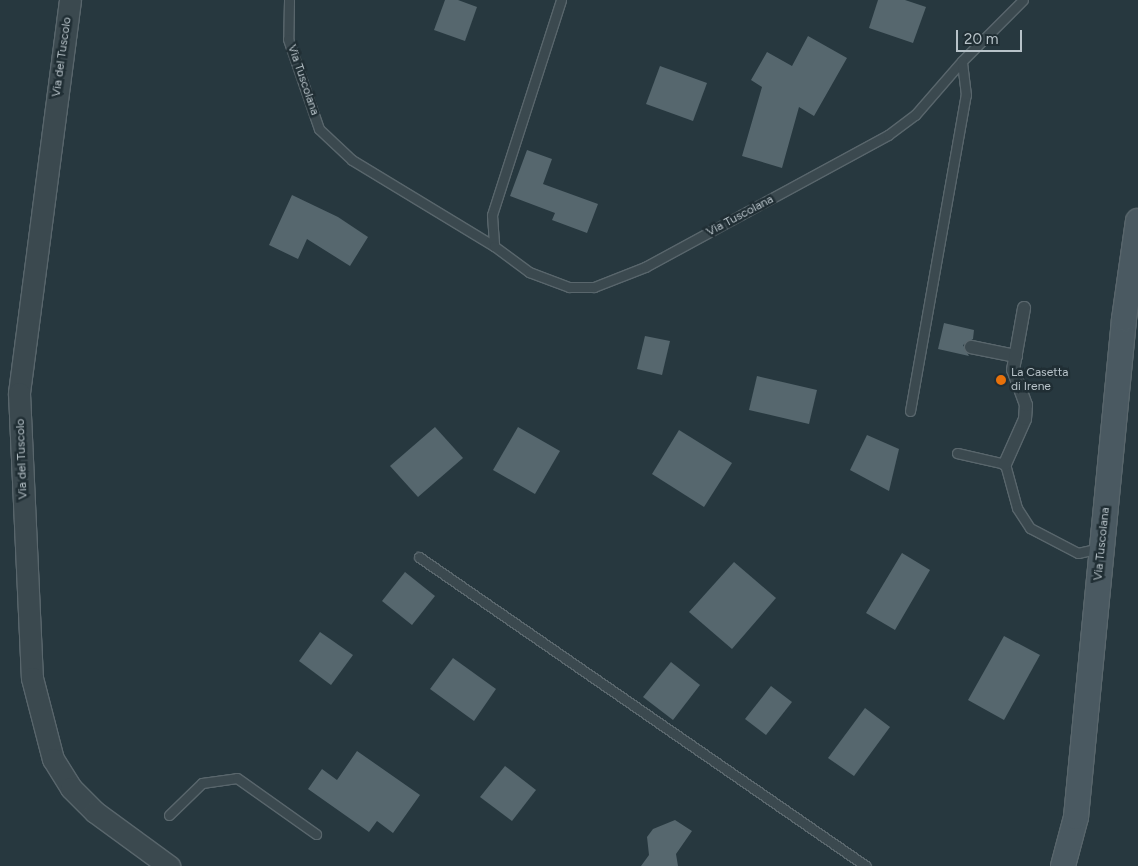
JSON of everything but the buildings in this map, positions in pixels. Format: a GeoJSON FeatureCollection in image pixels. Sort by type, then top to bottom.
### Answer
{"type":"FeatureCollection","features":[{"type":"Feature","properties":{"kind":"main road","name":"Via Tuscolana"},"geometry":{"type":"LineString","coordinates":[[1063,866],[1076,817],[1124,319],[1138,221]]}},
{"type":"Feature","properties":{"kind":"street","name":"Via del Tuscolo"},"geometry":{"type":"LineString","coordinates":[[70,0],[19,393],[32,678],[53,759],[72,788],[95,812],[169,866]]}},
{"type":"Feature","properties":{"kind":"street"},"geometry":{"type":"LineString","coordinates":[[1005,464],[1025,419],[1026,405],[1013,370],[1024,308]]}},
{"type":"Feature","properties":{"kind":"street"},"geometry":{"type":"LineString","coordinates":[[971,347],[1016,356]]}},
{"type":"Feature","properties":{"kind":"lane","name":"Via Tuscolana"},"geometry":{"type":"LineString","coordinates":[[289,0],[288,39],[319,129],[352,160],[494,246],[529,272],[569,287],[594,287],[625,276],[888,135],[915,115],[962,61],[1023,0]]}},
{"type":"Feature","properties":{"kind":"lane"},"geometry":{"type":"LineString","coordinates":[[494,246],[492,215],[561,0]]}},
{"type":"Feature","properties":{"kind":"lane"},"geometry":{"type":"LineString","coordinates":[[910,411],[966,95],[962,61]]}},
{"type":"Feature","properties":{"kind":"lane"},"geometry":{"type":"LineString","coordinates":[[957,453],[1005,464],[1017,508],[1030,528],[1078,553],[1102,548]]}},
{"type":"Feature","properties":{"kind":"lane"},"geometry":{"type":"LineString","coordinates":[[419,557],[866,866]]}},
{"type":"Feature","properties":{"kind":"lane"},"geometry":{"type":"LineString","coordinates":[[169,815],[202,782],[236,778],[316,834]]}},
{"type":"Feature","properties":{"kind":"place","name":"La Casetta di Irene"},"geometry":{"type":"Point","coordinates":[1001,380]}}]}
